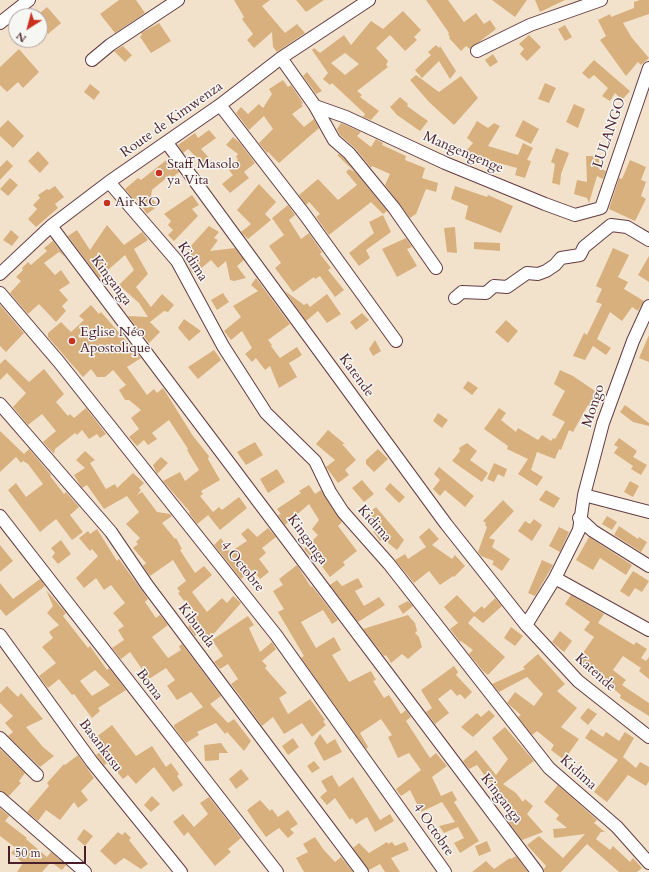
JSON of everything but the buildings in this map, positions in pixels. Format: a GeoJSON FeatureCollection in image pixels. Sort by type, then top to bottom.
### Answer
{"type":"FeatureCollection","features":[{"type":"Feature","properties":{"kind":"street"},"geometry":{"type":"LineString","coordinates":[[0,23],[30,0]]}},
{"type":"Feature","properties":{"kind":"street"},"geometry":{"type":"LineString","coordinates":[[92,60],[110,45],[178,0]]}},
{"type":"Feature","properties":{"kind":"street","name":"Route de Kimwenza"},"geometry":{"type":"LineString","coordinates":[[0,274],[51,226],[109,182],[220,105],[281,58],[369,0]]}},
{"type":"Feature","properties":{"kind":"street"},"geometry":{"type":"LineString","coordinates":[[477,51],[530,25],[601,0]]}},
{"type":"Feature","properties":{"kind":"street"},"geometry":{"type":"LineString","coordinates":[[281,58],[315,106],[334,140],[349,153],[394,208],[436,268]]}},
{"type":"Feature","properties":{"kind":"street","name":"LULANGO"},"geometry":{"type":"LineString","coordinates":[[601,208],[642,82],[649,68]]}},
{"type":"Feature","properties":{"kind":"street"},"geometry":{"type":"LineString","coordinates":[[220,105],[305,215],[396,341]]}},
{"type":"Feature","properties":{"kind":"street","name":"Mangengenge"},"geometry":{"type":"LineString","coordinates":[[315,106],[346,117],[445,163],[552,207],[575,215],[601,208]]}},
{"type":"Feature","properties":{"kind":"street","name":"Katende"},"geometry":{"type":"LineString","coordinates":[[167,143],[446,524],[526,624],[578,681],[649,737]]}},
{"type":"Feature","properties":{"kind":"street","name":"Kidima"},"geometry":{"type":"LineString","coordinates":[[109,182],[177,261],[223,346],[266,412],[315,461],[330,492],[344,512],[389,564],[549,768],[617,827],[649,863]]}},
{"type":"Feature","properties":{"kind":"street"},"geometry":{"type":"LineString","coordinates":[[455,298],[462,292],[486,293],[494,286],[507,287],[527,273],[538,274],[546,271],[555,265],[561,258],[580,255],[584,247],[611,225],[627,227],[649,240]]}},
{"type":"Feature","properties":{"kind":"street","name":"Kinganga"},"geometry":{"type":"LineString","coordinates":[[51,226],[537,872]]}},
{"type":"Feature","properties":{"kind":"street","name":"4 Octobre"},"geometry":{"type":"LineString","coordinates":[[0,293],[59,362],[276,635],[445,872]]}},
{"type":"Feature","properties":{"kind":"street","name":"Mongo"},"geometry":{"type":"LineString","coordinates":[[579,518],[603,423],[633,341],[649,306]]}},
{"type":"Feature","properties":{"kind":"street","name":"Kibunda"},"geometry":{"type":"LineString","coordinates":[[0,404],[111,532],[147,585],[362,872]]}},
{"type":"Feature","properties":{"kind":"street"},"geometry":{"type":"LineString","coordinates":[[584,495],[649,512]]}},
{"type":"Feature","properties":{"kind":"street","name":"Boma"},"geometry":{"type":"LineString","coordinates":[[0,516],[276,872]]}},
{"type":"Feature","properties":{"kind":"street"},"geometry":{"type":"LineString","coordinates":[[526,624],[555,578],[579,530],[579,518]]}},
{"type":"Feature","properties":{"kind":"street"},"geometry":{"type":"LineString","coordinates":[[579,518],[594,532],[649,566]]}},
{"type":"Feature","properties":{"kind":"street"},"geometry":{"type":"LineString","coordinates":[[555,578],[649,630]]}},
{"type":"Feature","properties":{"kind":"street","name":"Basankusu"},"geometry":{"type":"LineString","coordinates":[[0,635],[92,762],[181,872]]}},
{"type":"Feature","properties":{"kind":"street"},"geometry":{"type":"LineString","coordinates":[[0,738],[37,775]]}},
{"type":"Feature","properties":{"kind":"street"},"geometry":{"type":"LineString","coordinates":[[0,798],[85,872]]}},
{"type":"Feature","properties":{"kind":"place","name":"Staff Masolo ya Vita"},"geometry":{"type":"Point","coordinates":[159,173]}},
{"type":"Feature","properties":{"kind":"place","name":"Air KO"},"geometry":{"type":"Point","coordinates":[107,203]}},
{"type":"Feature","properties":{"kind":"place","name":"Eglise Néo Apostolique"},"geometry":{"type":"Point","coordinates":[72,341]}}]}
